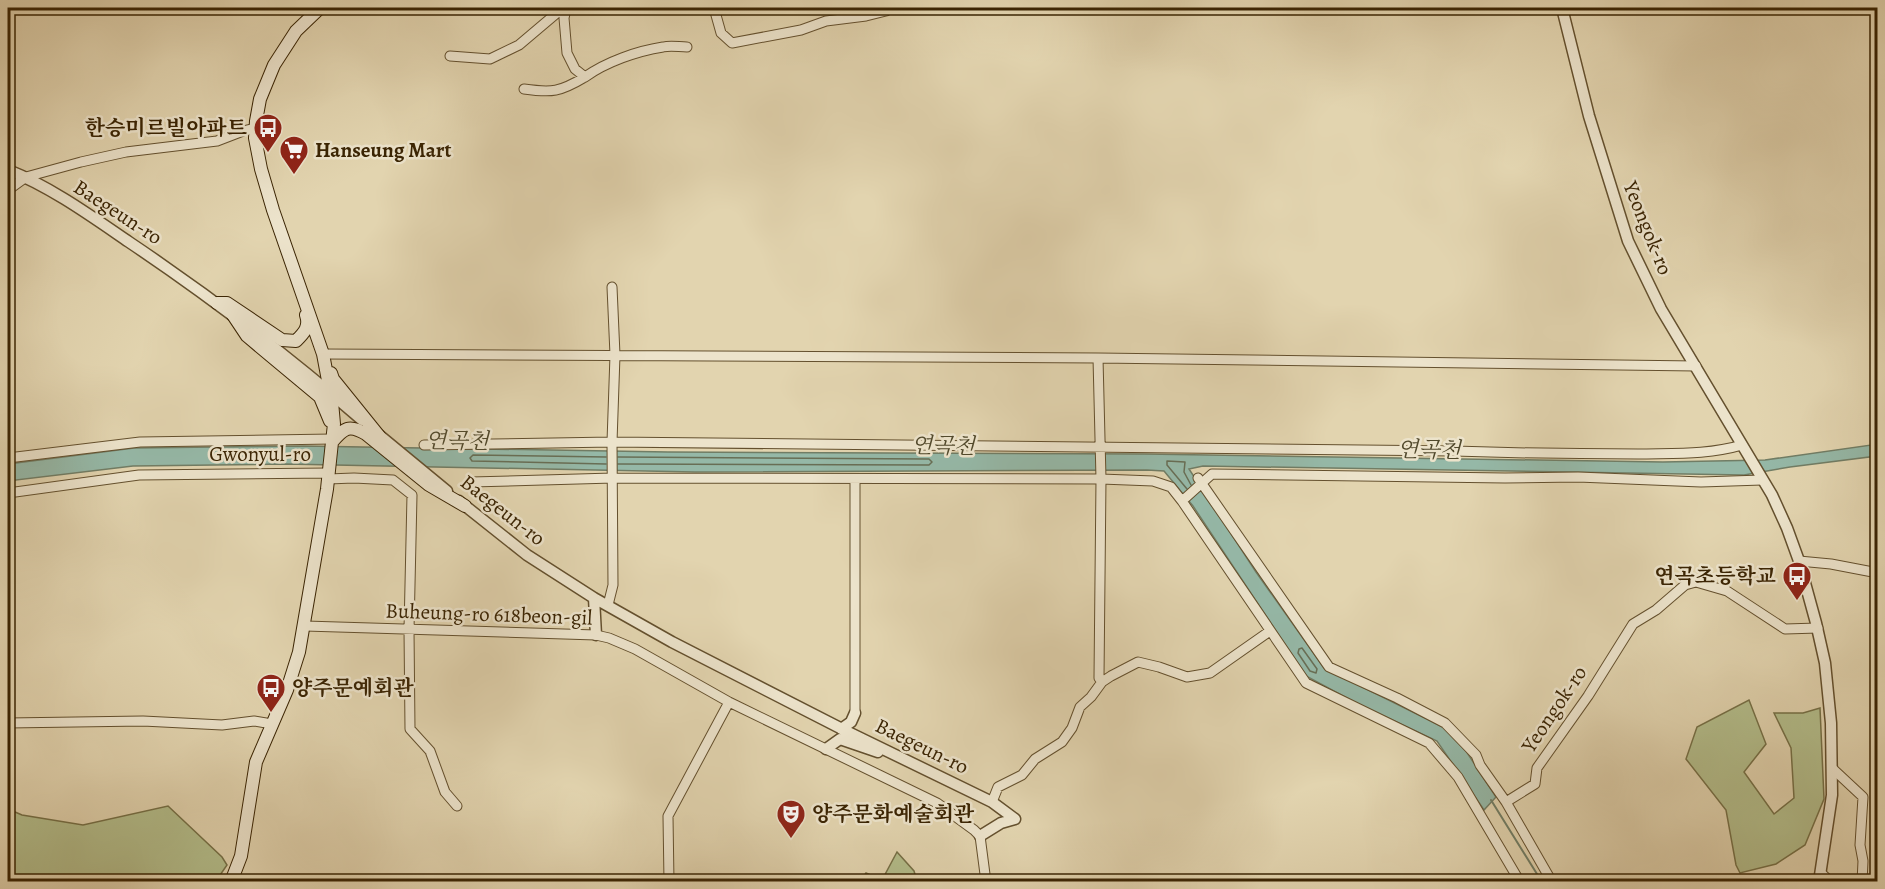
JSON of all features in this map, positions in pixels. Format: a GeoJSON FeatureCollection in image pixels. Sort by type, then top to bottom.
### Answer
{"type":"FeatureCollection","features":[{"type":"Feature","properties":{"kind":"main road","name":"Gwonyul-ro"},"geometry":{"type":"LineString","coordinates":[[320,8],[296,30],[274,65],[260,99],[255,128],[261,169],[292,267],[325,354],[332,439]]}},
{"type":"Feature","properties":{"kind":"main road"},"geometry":{"type":"LineString","coordinates":[[217,303],[227,303],[282,340],[296,341],[308,326],[292,267]]}},
{"type":"Feature","properties":{"kind":"main road"},"geometry":{"type":"LineString","coordinates":[[233,315],[247,336],[320,398],[326,410],[332,439],[328,476]]}},
{"type":"Feature","properties":{"kind":"main road"},"geometry":{"type":"LineString","coordinates":[[325,354],[333,379],[381,441],[431,483],[465,506]]}},
{"type":"Feature","properties":{"kind":"main road"},"geometry":{"type":"LineString","coordinates":[[332,439],[348,428],[356,429],[381,441]]}},
{"type":"Feature","properties":{"kind":"main road","name":"Gwonyul-ro"},"geometry":{"type":"LineString","coordinates":[[231,882],[241,856],[254,771],[294,668],[305,626],[328,476]]}},
{"type":"Feature","properties":{"kind":"street"},"geometry":{"type":"LineString","coordinates":[[450,56],[490,59],[519,45],[558,12],[567,8]]}},
{"type":"Feature","properties":{"kind":"street"},"geometry":{"type":"LineString","coordinates":[[567,8],[564,18],[567,53],[575,69],[585,77]]}},
{"type":"Feature","properties":{"kind":"street"},"geometry":{"type":"LineString","coordinates":[[714,8],[721,33],[732,43],[801,30],[826,21],[866,16],[889,8]]}},
{"type":"Feature","properties":{"kind":"street","name":"Yeongok-ro"},"geometry":{"type":"LineString","coordinates":[[1562,8],[1589,116],[1628,241],[1661,309],[1762,480]]}},
{"type":"Feature","properties":{"kind":"street"},"geometry":{"type":"LineString","coordinates":[[524,89],[548,92],[562,90],[598,68],[631,56],[664,46],[687,47]]}},
{"type":"Feature","properties":{"kind":"street"},"geometry":{"type":"LineString","coordinates":[[8,190],[26,177],[81,162],[126,152],[217,141],[243,130],[255,128]]}},
{"type":"Feature","properties":{"kind":"street","name":"Baegeun-ro"},"geometry":{"type":"LineString","coordinates":[[8,170],[26,177],[86,213],[217,303],[330,393],[381,441]]}},
{"type":"Feature","properties":{"kind":"street"},"geometry":{"type":"LineString","coordinates":[[608,605],[613,585],[612,442],[615,355],[612,287]]}},
{"type":"Feature","properties":{"kind":"street"},"geometry":{"type":"LineString","coordinates":[[325,354],[1098,358],[1696,366]]}},
{"type":"Feature","properties":{"kind":"street"},"geometry":{"type":"LineString","coordinates":[[1098,358],[1101,479],[1100,678],[1102,682]]}},
{"type":"Feature","properties":{"kind":"street","name":"Gwonyul-ro"},"geometry":{"type":"LineString","coordinates":[[8,458],[140,442],[332,439]]}},
{"type":"Feature","properties":{"kind":"street"},"geometry":{"type":"LineString","coordinates":[[424,445],[612,442],[1099,446],[1581,454],[1699,453],[1722,451],[1742,445]]}},
{"type":"Feature","properties":{"kind":"street"},"geometry":{"type":"LineString","coordinates":[[1182,501],[1201,480],[1212,474],[1578,477],[1701,482],[1762,480],[1777,505],[1799,561],[1818,628],[1825,663],[1833,769],[1829,821],[1820,877],[1831,882]]}},
{"type":"Feature","properties":{"kind":"street","name":"Gwonyul-ro"},"geometry":{"type":"LineString","coordinates":[[8,493],[139,475],[328,476]]}},
{"type":"Feature","properties":{"kind":"street"},"geometry":{"type":"LineString","coordinates":[[328,476],[393,480],[412,495],[409,630],[410,729],[430,751],[445,792],[457,806]]}},
{"type":"Feature","properties":{"kind":"street"},"geometry":{"type":"LineString","coordinates":[[471,482],[613,478],[1101,479],[1153,481],[1171,487],[1306,682],[1429,743],[1458,777],[1520,882]]}},
{"type":"Feature","properties":{"kind":"street"},"geometry":{"type":"LineString","coordinates":[[826,749],[838,727],[851,722],[855,713],[855,480]]}},
{"type":"Feature","properties":{"kind":"street"},"geometry":{"type":"LineString","coordinates":[[1201,480],[1329,667],[1398,698],[1445,723],[1476,755],[1552,882]]}},
{"type":"Feature","properties":{"kind":"street","name":"Baegeun-ro"},"geometry":{"type":"LineString","coordinates":[[465,506],[527,555],[594,598],[672,642],[992,802],[1015,819],[1001,823],[980,836]]}},
{"type":"Feature","properties":{"kind":"street"},"geometry":{"type":"LineString","coordinates":[[1799,561],[1831,564],[1878,573]]}},
{"type":"Feature","properties":{"kind":"street","name":"Yeongok-ro"},"geometry":{"type":"LineString","coordinates":[[1506,802],[1535,784],[1537,768],[1588,696],[1633,624],[1656,610],[1685,585],[1696,582],[1727,591],[1785,629],[1818,628]]}},
{"type":"Feature","properties":{"kind":"street"},"geometry":{"type":"LineString","coordinates":[[594,598],[596,635]]}},
{"type":"Feature","properties":{"kind":"street","name":"Buheung-ro 618beon-gil"},"geometry":{"type":"LineString","coordinates":[[305,626],[596,635],[609,638],[634,649],[729,702],[937,803],[980,836]]}},
{"type":"Feature","properties":{"kind":"street"},"geometry":{"type":"LineString","coordinates":[[992,802],[998,787],[1022,775],[1035,759],[1062,742],[1072,728],[1080,707],[1102,682],[1138,662],[1187,677],[1210,674],[1270,631]]}},
{"type":"Feature","properties":{"kind":"street"},"geometry":{"type":"LineString","coordinates":[[669,882],[668,816],[729,702]]}},
{"type":"Feature","properties":{"kind":"street"},"geometry":{"type":"LineString","coordinates":[[8,723],[143,721],[222,725],[254,721],[272,723]]}},
{"type":"Feature","properties":{"kind":"street"},"geometry":{"type":"LineString","coordinates":[[826,749],[840,740],[911,762]]}},
{"type":"Feature","properties":{"kind":"street"},"geometry":{"type":"LineString","coordinates":[[1833,769],[1863,796],[1860,845],[1863,861],[1862,882]]}},
{"type":"Feature","properties":{"kind":"street"},"geometry":{"type":"LineString","coordinates":[[980,836],[986,882]]}},
{"type":"Feature","properties":{"kind":"green space"},"geometry":{"type":"Polygon","coordinates":[[[1749,700],[1766,744],[1744,772],[1774,814],[1794,798],[1791,748],[1774,713],[1803,713],[1820,708],[1824,799],[1805,845],[1776,864],[1740,873],[1736,865],[1726,810],[1686,759],[1697,727],[1749,700]]]}},
{"type":"Feature","properties":{"kind":"green space"},"geometry":{"type":"Polygon","coordinates":[[[168,806],[222,857],[227,865],[216,881],[8,881],[8,809],[22,815],[83,825],[168,806]]]}},
{"type":"Feature","properties":{"kind":"green space"},"geometry":{"type":"Polygon","coordinates":[[[897,852],[914,871],[917,881],[860,881],[866,873],[882,880],[897,852]]]}},
{"type":"Feature","properties":{"kind":"water"},"geometry":{"type":"Polygon","coordinates":[[[1878,444],[1877,456],[1744,475],[1203,466],[1189,469],[1256,572],[1324,668],[1447,729],[1466,751],[1496,797],[1484,810],[1437,741],[1356,703],[1306,676],[1193,506],[1164,471],[695,472],[285,464],[133,466],[8,481],[8,464],[134,448],[304,446],[668,452],[1145,454],[1663,462],[1765,460],[1878,444]]]}},
{"type":"Feature","properties":{"kind":"waterway"},"geometry":{"type":"LineString","coordinates":[[1491,800],[1542,882]]}},
{"type":"Feature","properties":{"kind":"place","name":"한승미르빌아파트"},"geometry":{"type":"Point","coordinates":[268,154]}},
{"type":"Feature","properties":{"kind":"place","name":"Hanseung Mart"},"geometry":{"type":"Point","coordinates":[294,176]}},
{"type":"Feature","properties":{"kind":"place","name":"연곡초등학교"},"geometry":{"type":"Point","coordinates":[1797,602]}},
{"type":"Feature","properties":{"kind":"place","name":"양주문예회관"},"geometry":{"type":"Point","coordinates":[271,714]}},
{"type":"Feature","properties":{"kind":"place","name":"양주문화예술회관"},"geometry":{"type":"Point","coordinates":[791,840]}},
{"type":"Feature","properties":{"kind":"water label","name":"연곡천"},"geometry":{"type":"Point","coordinates":[457,441]}},
{"type":"Feature","properties":{"kind":"water label","name":"연곡천"},"geometry":{"type":"Point","coordinates":[943,446]}},
{"type":"Feature","properties":{"kind":"water label","name":"연곡천"},"geometry":{"type":"Point","coordinates":[1429,450]}}]}
